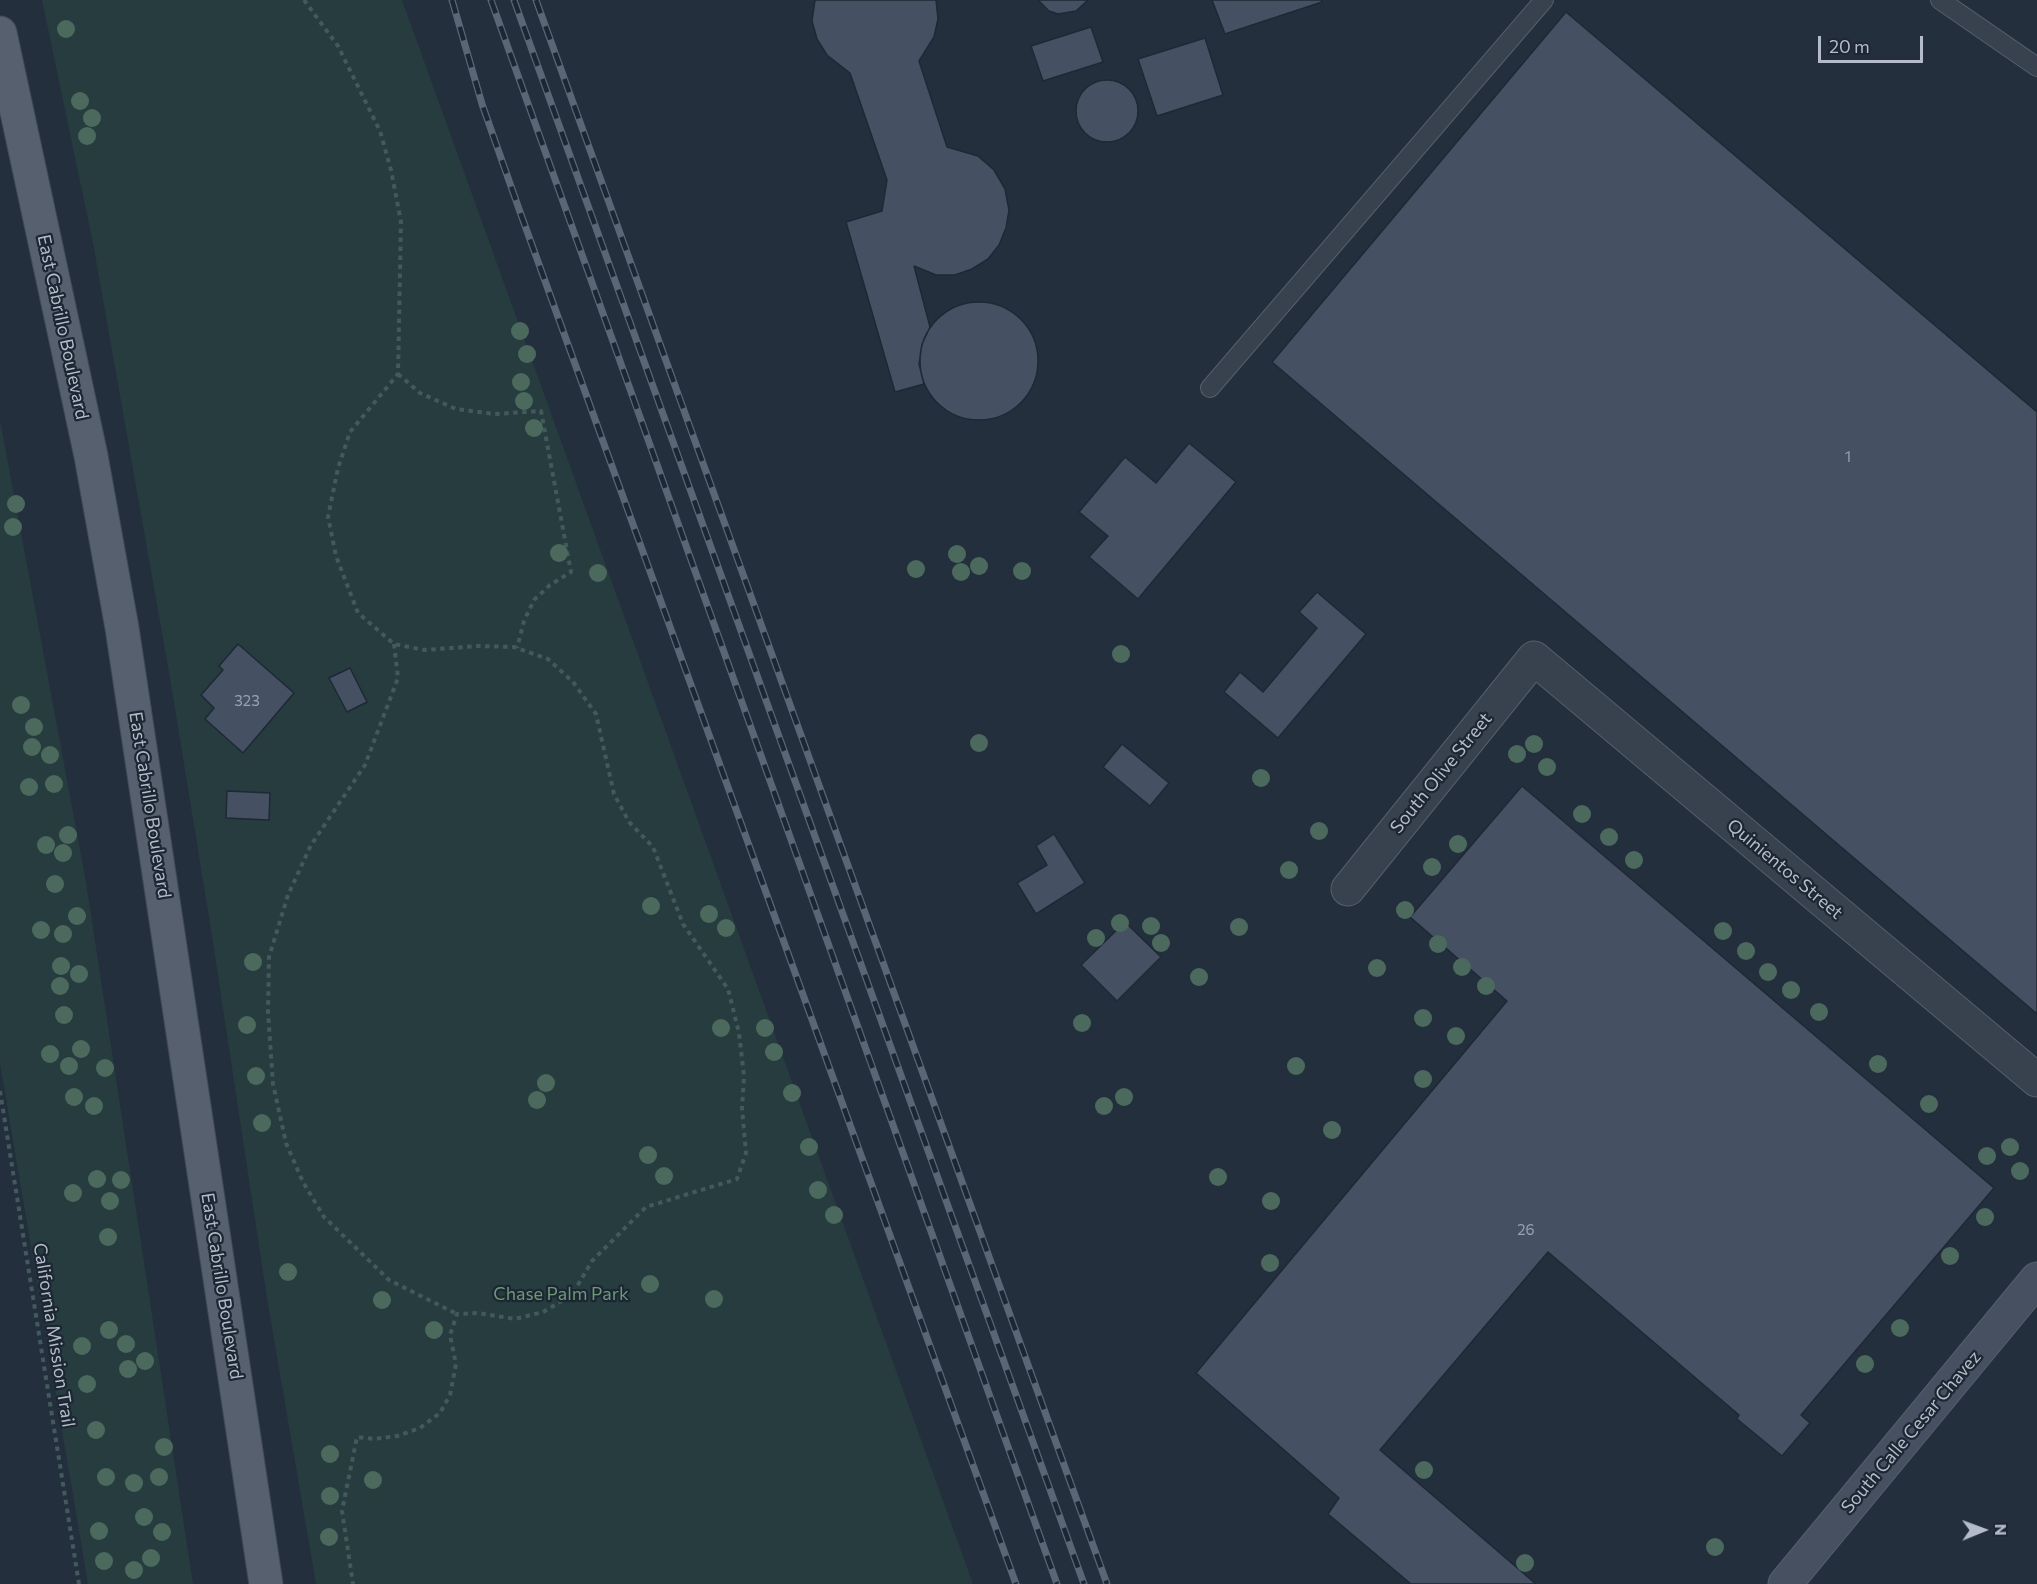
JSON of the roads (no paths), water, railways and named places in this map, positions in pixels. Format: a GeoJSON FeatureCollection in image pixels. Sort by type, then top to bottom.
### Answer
{"type":"FeatureCollection","features":[{"type":"Feature","properties":{"kind":"main road","name":"East Cabrillo Boulevard"},"geometry":{"type":"LineString","coordinates":[[0,33],[91,456],[122,628],[266,1584]]}},
{"type":"Feature","properties":{"kind":"street","name":"South Olive Street"},"geometry":{"type":"LineString","coordinates":[[1348,889],[1534,658]]}},
{"type":"Feature","properties":{"kind":"street","name":"Quinientos Street"},"geometry":{"type":"LineString","coordinates":[[1534,658],[2037,1080]]}},
{"type":"Feature","properties":{"kind":"street","name":"South Calle Cesar Chavez"},"geometry":{"type":"LineString","coordinates":[[1785,1584],[2037,1279]]}},
{"type":"Feature","properties":{"kind":"lane"},"geometry":{"type":"LineString","coordinates":[[1210,388],[1544,0]]}},
{"type":"Feature","properties":{"kind":"lane"},"geometry":{"type":"LineString","coordinates":[[1940,0],[2037,67]]}},
{"type":"Feature","properties":{"kind":"railway"},"geometry":{"type":"LineString","coordinates":[[452,0],[482,104],[519,209],[1016,1584]]}},
{"type":"Feature","properties":{"kind":"railway"},"geometry":{"type":"LineString","coordinates":[[491,0],[1057,1584]]}},
{"type":"Feature","properties":{"kind":"railway"},"geometry":{"type":"LineString","coordinates":[[514,0],[1084,1584]]}},
{"type":"Feature","properties":{"kind":"railway"},"geometry":{"type":"LineString","coordinates":[[536,0],[1107,1584]]}},
{"type":"Feature","properties":{"kind":"park label","name":"Chase Palm Park"},"geometry":{"type":"Point","coordinates":[561,1294]}}]}
